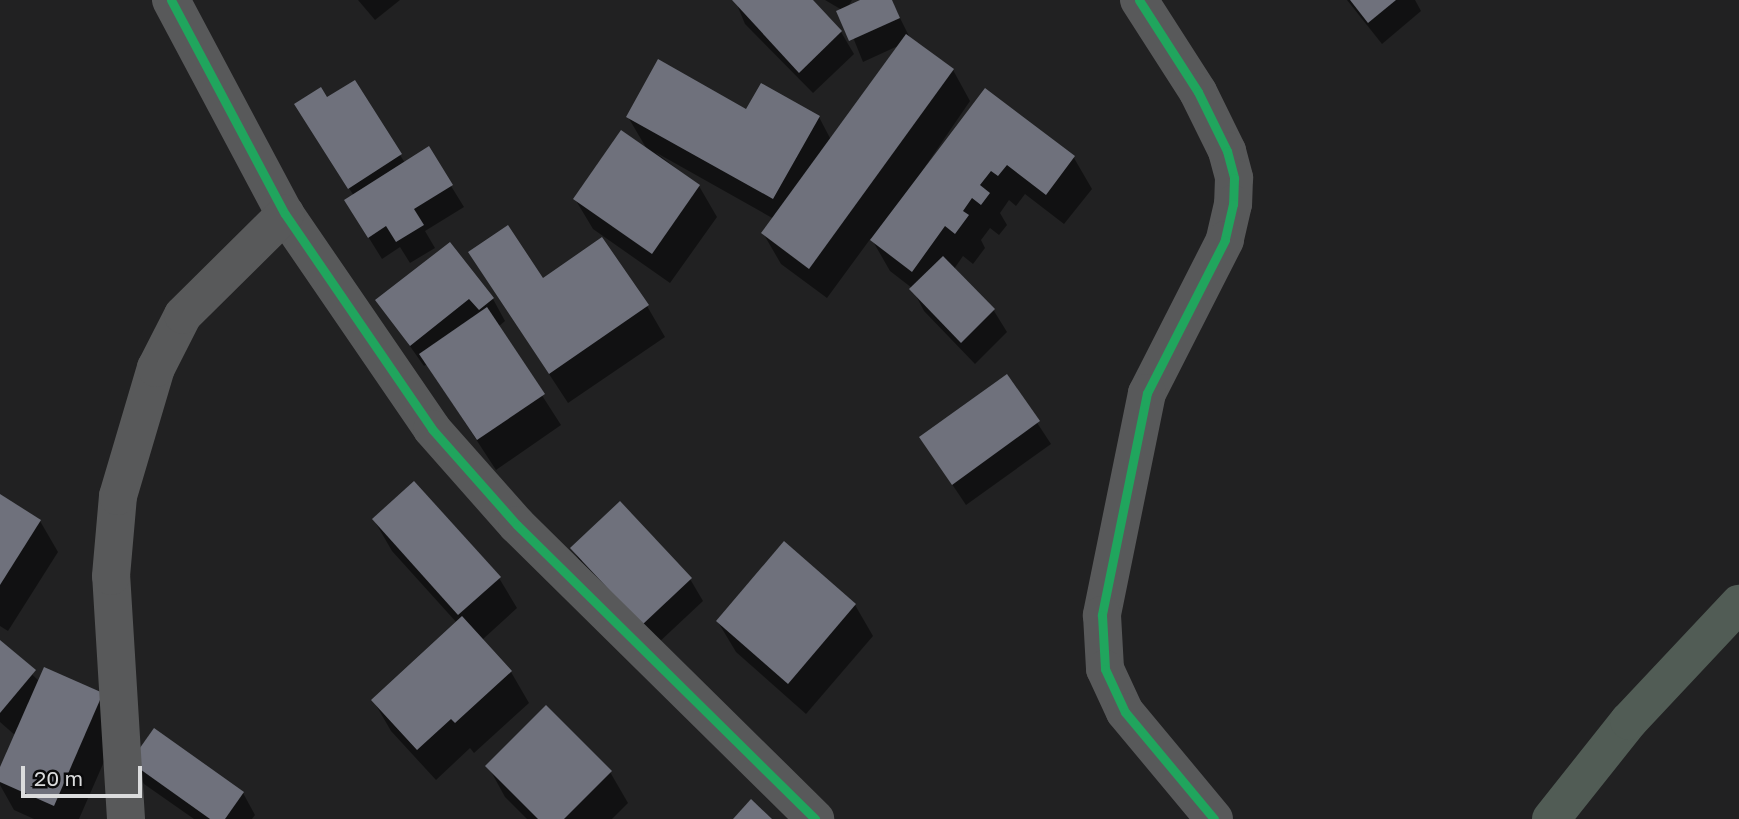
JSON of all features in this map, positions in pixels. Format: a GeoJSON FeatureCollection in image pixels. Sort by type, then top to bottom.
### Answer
{"type":"FeatureCollection","features":[{"type":"Feature","properties":{"kind":"highway"},"geometry":{"type":"LineString","coordinates":[[1551,819],[1629,722],[1739,604]]}},
{"type":"Feature","properties":{"kind":"street"},"geometry":{"type":"LineString","coordinates":[[171,0],[285,214],[432,429],[517,525],[815,819]]}},
{"type":"Feature","properties":{"kind":"street"},"geometry":{"type":"LineString","coordinates":[[1139,0],[1198,92],[1227,151],[1234,178],[1233,204],[1226,240],[1147,393],[1102,615],[1105,669],[1125,712],[1214,819]]}},
{"type":"Feature","properties":{"kind":"street"},"geometry":{"type":"LineString","coordinates":[[126,819],[111,576],[118,496],[156,368],[183,315],[285,214]]}},
{"type":"Feature","properties":{"kind":"building"},"geometry":{"type":"Polygon","coordinates":[[[732,0],[813,0],[842,31],[799,73],[732,0]]]}},
{"type":"Feature","properties":{"kind":"building"},"geometry":{"type":"Polygon","coordinates":[[[860,0],[892,0],[900,18],[849,41],[836,11],[860,0]]]}},
{"type":"Feature","properties":{"kind":"building"},"geometry":{"type":"Polygon","coordinates":[[[1350,0],[1396,0],[1368,23],[1350,0]]]}},
{"type":"Feature","properties":{"kind":"building"},"geometry":{"type":"Polygon","coordinates":[[[906,34],[954,69],[809,269],[761,233],[906,34]]]}},
{"type":"Feature","properties":{"kind":"building"},"geometry":{"type":"Polygon","coordinates":[[[658,59],[746,109],[761,83],[820,116],[773,199],[626,117],[658,59]]]}},
{"type":"Feature","properties":{"kind":"building"},"geometry":{"type":"Polygon","coordinates":[[[355,80],[402,154],[348,189],[294,104],[321,87],[327,97],[355,80]]]}},
{"type":"Feature","properties":{"kind":"building"},"geometry":{"type":"Polygon","coordinates":[[[985,88],[1075,156],[1046,195],[1007,165],[998,176],[991,171],[980,185],[990,193],[981,205],[972,198],[963,211],[969,215],[955,234],[945,226],[912,272],[870,240],[985,88]]]}},
{"type":"Feature","properties":{"kind":"building"},"geometry":{"type":"Polygon","coordinates":[[[621,130],[700,185],[652,254],[573,199],[621,130]]]}},
{"type":"Feature","properties":{"kind":"building"},"geometry":{"type":"Polygon","coordinates":[[[429,146],[453,185],[414,209],[424,225],[396,242],[386,226],[368,238],[344,200],[429,146]]]}},
{"type":"Feature","properties":{"kind":"building"},"geometry":{"type":"Polygon","coordinates":[[[508,225],[543,278],[602,237],[649,305],[549,374],[468,252],[508,225]]]}},
{"type":"Feature","properties":{"kind":"building"},"geometry":{"type":"Polygon","coordinates":[[[450,242],[494,298],[479,310],[469,299],[410,346],[375,300],[450,242]]]}},
{"type":"Feature","properties":{"kind":"building"},"geometry":{"type":"Polygon","coordinates":[[[943,256],[995,309],[961,343],[909,289],[943,256]]]}},
{"type":"Feature","properties":{"kind":"building"},"geometry":{"type":"Polygon","coordinates":[[[487,307],[545,394],[477,440],[419,354],[487,307]]]}},
{"type":"Feature","properties":{"kind":"building"},"geometry":{"type":"Polygon","coordinates":[[[1007,374],[1040,421],[952,485],[919,437],[1007,374]]]}},
{"type":"Feature","properties":{"kind":"building"},"geometry":{"type":"Polygon","coordinates":[[[414,481],[501,577],[458,615],[372,519],[414,481]]]}},
{"type":"Feature","properties":{"kind":"building"},"geometry":{"type":"Polygon","coordinates":[[[0,494],[41,520],[0,585],[0,494]]]}},
{"type":"Feature","properties":{"kind":"building"},"geometry":{"type":"Polygon","coordinates":[[[620,501],[692,578],[642,625],[570,548],[620,501]]]}},
{"type":"Feature","properties":{"kind":"building"},"geometry":{"type":"Polygon","coordinates":[[[784,541],[856,604],[788,684],[716,621],[784,541]]]}},
{"type":"Feature","properties":{"kind":"building"},"geometry":{"type":"Polygon","coordinates":[[[462,616],[512,671],[455,723],[451,719],[417,750],[371,700],[462,616]]]}},
{"type":"Feature","properties":{"kind":"building"},"geometry":{"type":"Polygon","coordinates":[[[0,640],[36,670],[0,713],[0,640]]]}},
{"type":"Feature","properties":{"kind":"building"},"geometry":{"type":"Polygon","coordinates":[[[44,667],[103,693],[54,806],[0,782],[0,767],[44,667]]]}},
{"type":"Feature","properties":{"kind":"building"},"geometry":{"type":"Polygon","coordinates":[[[546,705],[612,771],[564,819],[538,819],[485,766],[546,705]]]}},
{"type":"Feature","properties":{"kind":"building"},"geometry":{"type":"Polygon","coordinates":[[[154,728],[244,792],[225,819],[210,819],[130,762],[154,728]]]}},
{"type":"Feature","properties":{"kind":"building"},"geometry":{"type":"Polygon","coordinates":[[[751,799],[772,819],[733,819],[751,799]]]}},
{"type":"Feature","properties":{"kind":"cycle path"},"geometry":{"type":"LineString","coordinates":[[171,0],[285,214],[432,429],[517,525],[815,819]]}},
{"type":"Feature","properties":{"kind":"cycle path"},"geometry":{"type":"LineString","coordinates":[[1139,0],[1198,92],[1227,151],[1234,178],[1233,204],[1225,240],[1147,393],[1102,615],[1105,669],[1125,712],[1214,819]]}}]}
